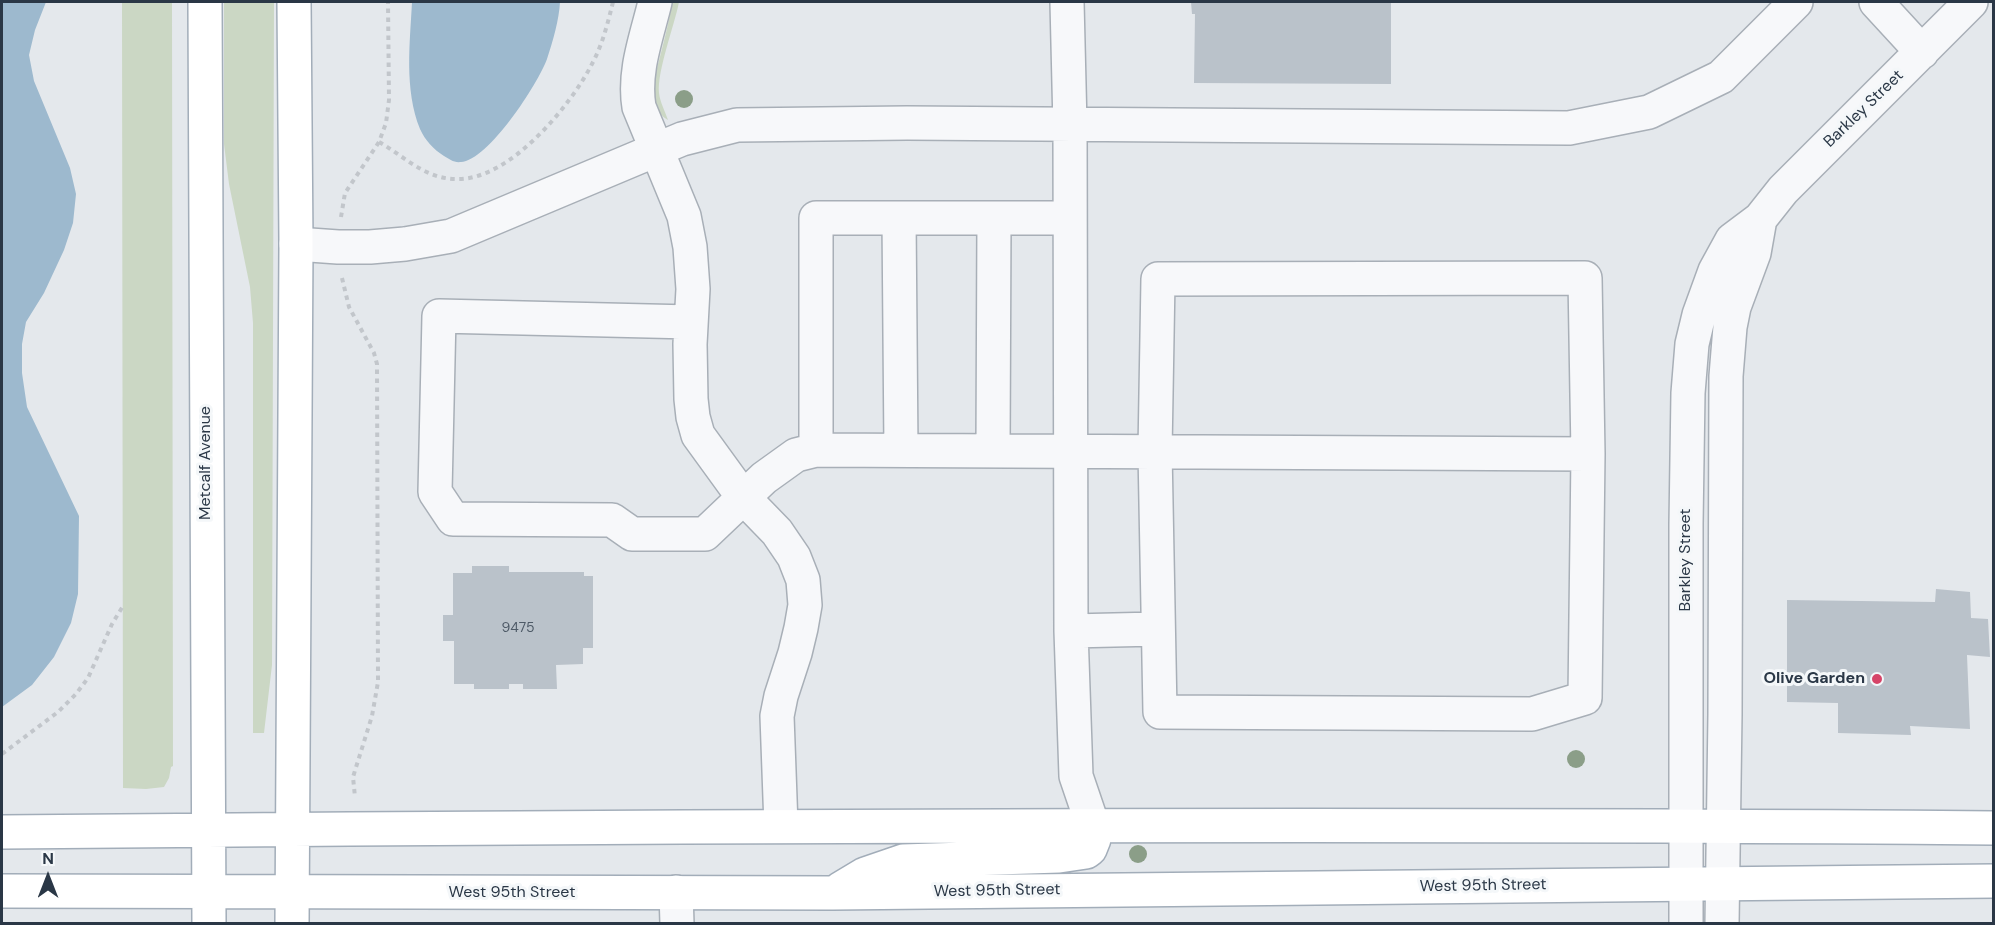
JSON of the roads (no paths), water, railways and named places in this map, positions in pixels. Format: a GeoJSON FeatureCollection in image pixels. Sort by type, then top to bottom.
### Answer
{"type":"FeatureCollection","features":[{"type":"Feature","properties":{"kind":"main road","name":"Metcalf Avenue"},"geometry":{"type":"LineString","coordinates":[[206,2],[209,924]]}},
{"type":"Feature","properties":{"kind":"main road"},"geometry":{"type":"LineString","coordinates":[[292,924],[296,244],[294,2]]}},
{"type":"Feature","properties":{"kind":"main road"},"geometry":{"type":"LineString","coordinates":[[2,832],[781,826],[1686,825],[1994,828]]}},
{"type":"Feature","properties":{"kind":"main road"},"geometry":{"type":"LineString","coordinates":[[833,893],[864,874],[903,861],[1059,856],[1086,852],[1090,849],[1094,839],[1093,826]]}},
{"type":"Feature","properties":{"kind":"main road","name":"West 95th Street"},"geometry":{"type":"LineString","coordinates":[[2,891],[292,891],[676,908],[833,893],[1994,881]]}},
{"type":"Feature","properties":{"kind":"street"},"geometry":{"type":"LineString","coordinates":[[655,2],[638,71],[636,93],[639,107],[684,216],[690,247],[693,289],[691,322],[693,417],[698,435],[743,497],[777,532],[794,557],[803,580],[805,605],[801,628],[780,696],[777,716],[781,826]]}},
{"type":"Feature","properties":{"kind":"street"},"geometry":{"type":"LineString","coordinates":[[1068,2],[1071,631],[1076,776],[1093,826]]}},
{"type":"Feature","properties":{"kind":"street"},"geometry":{"type":"LineString","coordinates":[[296,244],[338,247],[405,244],[451,236],[682,139],[737,125],[907,123],[1569,128],[1649,112],[1721,77],[1796,2]]}},
{"type":"Feature","properties":{"kind":"street"},"geometry":{"type":"LineString","coordinates":[[1876,2],[1922,52]]}},
{"type":"Feature","properties":{"kind":"street","name":"Barkley Street"},"geometry":{"type":"LineString","coordinates":[[1686,924],[1688,393],[1692,344],[1699,315],[1715,271],[1732,240],[1760,219],[1797,175],[1971,2]]}},
{"type":"Feature","properties":{"kind":"street"},"geometry":{"type":"LineString","coordinates":[[816,450],[816,218],[1070,218]]}},
{"type":"Feature","properties":{"kind":"street"},"geometry":{"type":"LineString","coordinates":[[899,218],[901,450]]}},
{"type":"Feature","properties":{"kind":"street"},"geometry":{"type":"LineString","coordinates":[[993,450],[994,218]]}},
{"type":"Feature","properties":{"kind":"street"},"geometry":{"type":"LineString","coordinates":[[1722,924],[1726,367],[1734,307],[1754,253],[1760,219]]}},
{"type":"Feature","properties":{"kind":"street"},"geometry":{"type":"LineString","coordinates":[[1585,278],[1588,454],[1585,698],[1532,714],[1160,712],[1155,451],[1158,279],[1585,278]]}},
{"type":"Feature","properties":{"kind":"street"},"geometry":{"type":"LineString","coordinates":[[691,322],[439,316],[435,492],[453,519],[612,520],[632,534],[705,534],[764,478],[796,455],[816,450],[1588,454]]}},
{"type":"Feature","properties":{"kind":"street"},"geometry":{"type":"LineString","coordinates":[[1071,631],[1157,629]]}},
{"type":"Feature","properties":{"kind":"water"},"geometry":{"type":"Polygon","coordinates":[[[2,2],[46,2],[35,30],[29,55],[34,81],[70,168],[76,194],[73,223],[64,250],[44,293],[26,322],[22,344],[22,373],[27,407],[79,516],[78,594],[71,623],[54,657],[32,685],[2,707],[2,2]]]}},
{"type":"Feature","properties":{"kind":"water"},"geometry":{"type":"Polygon","coordinates":[[[412,2],[560,2],[547,59],[534,86],[498,136],[485,149],[461,162],[450,159],[433,147],[424,137],[415,114],[410,82],[409,50],[412,2]]]}},
{"type":"Feature","properties":{"kind":"place","name":"Olive Garden"},"geometry":{"type":"Point","coordinates":[1877,679]}}]}
